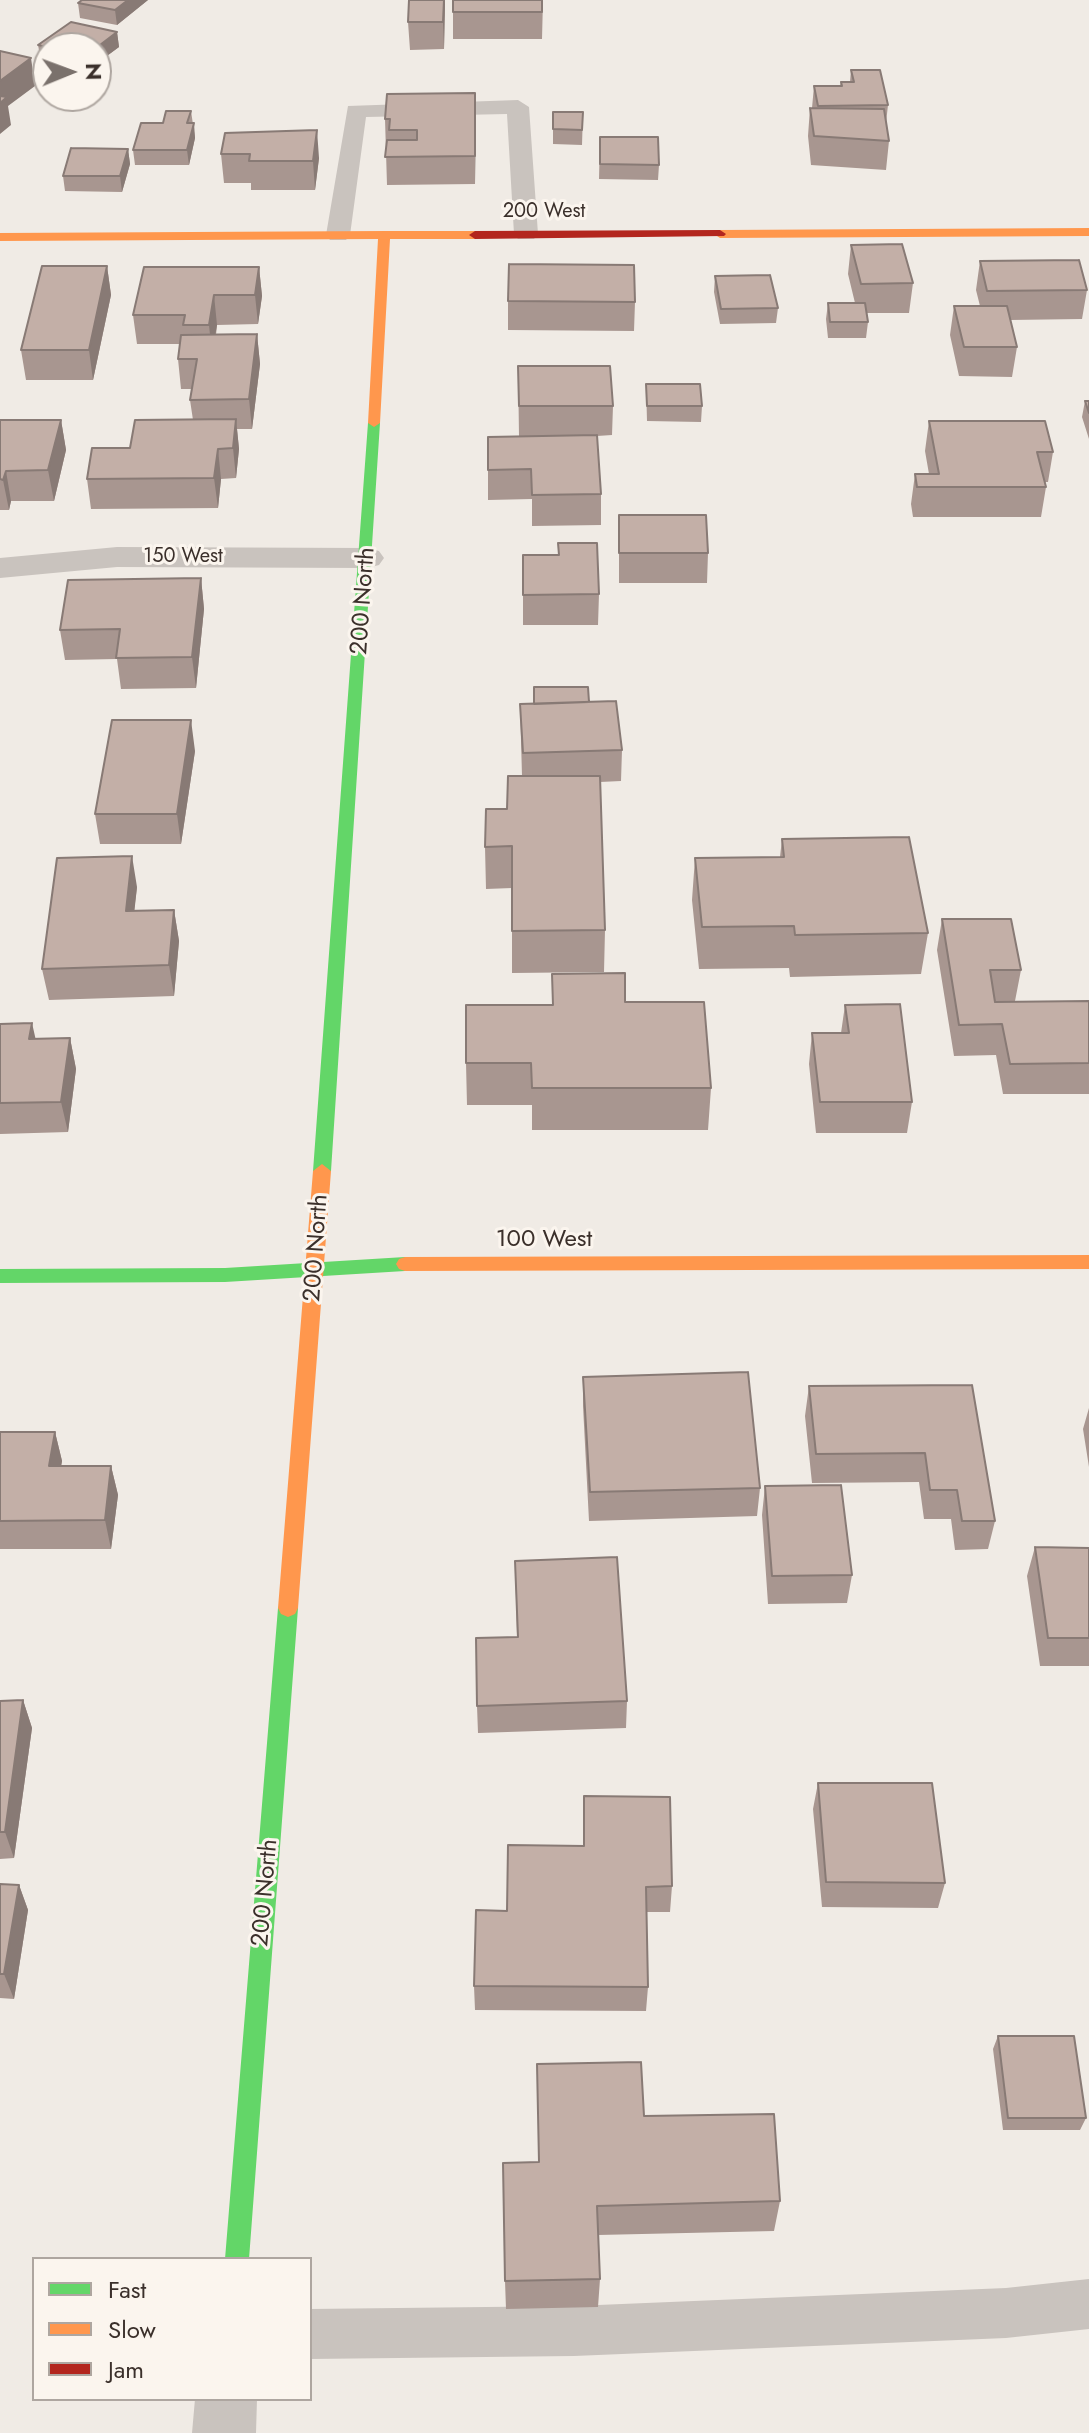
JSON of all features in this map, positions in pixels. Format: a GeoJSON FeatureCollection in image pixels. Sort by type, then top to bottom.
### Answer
{"type":"FeatureCollection","features":[{"type":"Feature","properties":{"kind":"street","name":"200 West"},"geometry":{"type":"LineString","coordinates":[[0,237],[1089,232]]}},
{"type":"Feature","properties":{"kind":"street","name":"200 North"},"geometry":{"type":"LineString","coordinates":[[237,2257],[316,1268],[367,558],[384,235]]}},
{"type":"Feature","properties":{"kind":"street","name":"150 West"},"geometry":{"type":"LineString","coordinates":[[0,568],[58,560],[117,557],[367,558]]}},
{"type":"Feature","properties":{"kind":"street","name":"100 West"},"geometry":{"type":"LineString","coordinates":[[0,1276],[225,1275],[381,1264],[1089,1262]]}},
{"type":"Feature","properties":{"kind":"street"},"geometry":{"type":"LineString","coordinates":[[224,2433],[226,2401]]}},
{"type":"Feature","properties":{"kind":"lane"},"geometry":{"type":"LineString","coordinates":[[338,235],[356,111],[518,107],[526,234]]}},
{"type":"Feature","properties":{"kind":"lane"},"geometry":{"type":"LineString","coordinates":[[312,2334],[574,2331],[1006,2313],[1089,2304]]}},
{"type":"Feature","properties":{"kind":"building"},"geometry":{"type":"Polygon","coordinates":[[[82,0],[128,0],[115,10],[78,3],[82,0]]]}},
{"type":"Feature","properties":{"kind":"building"},"geometry":{"type":"Polygon","coordinates":[[[409,0],[444,0],[443,22],[408,22],[409,0]]]}},
{"type":"Feature","properties":{"kind":"building"},"geometry":{"type":"Polygon","coordinates":[[[453,0],[542,0],[542,12],[453,12],[453,0]]]}},
{"type":"Feature","properties":{"kind":"building"},"geometry":{"type":"Polygon","coordinates":[[[71,22],[117,32],[112,36],[112,32],[57,32],[71,22]]]}},
{"type":"Feature","properties":{"kind":"building"},"geometry":{"type":"Polygon","coordinates":[[[0,51],[31,58],[0,81],[0,51]]]}},
{"type":"Feature","properties":{"kind":"building"},"geometry":{"type":"Polygon","coordinates":[[[851,70],[880,70],[888,105],[818,106],[814,86],[842,86],[841,82],[854,82],[851,70]]]}},
{"type":"Feature","properties":{"kind":"building"},"geometry":{"type":"Polygon","coordinates":[[[475,93],[475,156],[385,157],[387,140],[417,140],[417,130],[389,130],[390,119],[385,119],[387,94],[475,93]]]}},
{"type":"Feature","properties":{"kind":"building"},"geometry":{"type":"Polygon","coordinates":[[[810,108],[884,109],[889,141],[814,136],[810,108]]]}},
{"type":"Feature","properties":{"kind":"building"},"geometry":{"type":"Polygon","coordinates":[[[166,111],[191,111],[187,123],[194,123],[187,150],[133,150],[141,123],[163,123],[166,111]]]}},
{"type":"Feature","properties":{"kind":"building"},"geometry":{"type":"Polygon","coordinates":[[[553,112],[583,112],[582,130],[553,129],[553,112]]]}},
{"type":"Feature","properties":{"kind":"building"},"geometry":{"type":"Polygon","coordinates":[[[317,130],[313,161],[249,161],[250,154],[221,154],[225,133],[317,130]]]}},
{"type":"Feature","properties":{"kind":"building"},"geometry":{"type":"Polygon","coordinates":[[[600,137],[658,137],[659,165],[600,164],[600,137]]]}},
{"type":"Feature","properties":{"kind":"building"},"geometry":{"type":"Polygon","coordinates":[[[71,148],[128,149],[120,176],[63,176],[71,148]]]}},
{"type":"Feature","properties":{"kind":"building"},"geometry":{"type":"Polygon","coordinates":[[[902,244],[913,283],[861,284],[851,245],[902,244]]]}},
{"type":"Feature","properties":{"kind":"building"},"geometry":{"type":"Polygon","coordinates":[[[1079,260],[1087,290],[987,291],[980,261],[1079,260]]]}},
{"type":"Feature","properties":{"kind":"building"},"geometry":{"type":"Polygon","coordinates":[[[509,264],[634,265],[635,302],[508,301],[509,264]]]}},
{"type":"Feature","properties":{"kind":"building"},"geometry":{"type":"Polygon","coordinates":[[[42,266],[107,266],[89,350],[21,350],[42,266]]]}},
{"type":"Feature","properties":{"kind":"building"},"geometry":{"type":"Polygon","coordinates":[[[144,267],[259,267],[255,295],[214,295],[209,325],[183,325],[185,315],[133,315],[144,267]]]}},
{"type":"Feature","properties":{"kind":"building"},"geometry":{"type":"Polygon","coordinates":[[[770,275],[778,308],[721,309],[715,276],[770,275]]]}},
{"type":"Feature","properties":{"kind":"building"},"geometry":{"type":"Polygon","coordinates":[[[828,303],[865,303],[868,322],[830,322],[828,303]]]}},
{"type":"Feature","properties":{"kind":"building"},"geometry":{"type":"Polygon","coordinates":[[[954,306],[1007,306],[1017,347],[964,347],[954,306]]]}},
{"type":"Feature","properties":{"kind":"building"},"geometry":{"type":"Polygon","coordinates":[[[257,334],[249,399],[190,400],[197,359],[178,359],[181,335],[257,334]]]}},
{"type":"Feature","properties":{"kind":"building"},"geometry":{"type":"Polygon","coordinates":[[[518,366],[610,366],[613,406],[519,406],[518,366]]]}},
{"type":"Feature","properties":{"kind":"building"},"geometry":{"type":"Polygon","coordinates":[[[646,384],[700,384],[702,406],[647,406],[646,384]]]}},
{"type":"Feature","properties":{"kind":"building"},"geometry":{"type":"Polygon","coordinates":[[[236,419],[233,448],[218,449],[214,478],[87,479],[92,448],[130,448],[135,420],[236,419]]]}},
{"type":"Feature","properties":{"kind":"building"},"geometry":{"type":"Polygon","coordinates":[[[0,420],[61,420],[48,470],[6,471],[3,480],[0,479],[0,420]]]}},
{"type":"Feature","properties":{"kind":"building"},"geometry":{"type":"Polygon","coordinates":[[[929,421],[1045,421],[1053,452],[1037,452],[1046,487],[917,487],[915,474],[939,474],[929,421]]]}},
{"type":"Feature","properties":{"kind":"building"},"geometry":{"type":"Polygon","coordinates":[[[597,435],[601,494],[532,495],[531,469],[488,470],[488,437],[597,435]]]}},
{"type":"Feature","properties":{"kind":"building"},"geometry":{"type":"Polygon","coordinates":[[[619,515],[706,515],[708,553],[619,553],[619,515]]]}},
{"type":"Feature","properties":{"kind":"building"},"geometry":{"type":"Polygon","coordinates":[[[558,543],[597,543],[599,594],[523,595],[523,555],[559,555],[558,543]]]}},
{"type":"Feature","properties":{"kind":"building"},"geometry":{"type":"Polygon","coordinates":[[[201,578],[192,657],[116,658],[120,629],[60,630],[68,580],[201,578]]]}},
{"type":"Feature","properties":{"kind":"building"},"geometry":{"type":"Polygon","coordinates":[[[534,687],[588,687],[589,702],[534,704],[534,687]]]}},
{"type":"Feature","properties":{"kind":"building"},"geometry":{"type":"Polygon","coordinates":[[[616,701],[622,750],[523,753],[520,704],[616,701]]]}},
{"type":"Feature","properties":{"kind":"building"},"geometry":{"type":"Polygon","coordinates":[[[112,720],[191,720],[177,814],[95,814],[112,720]]]}},
{"type":"Feature","properties":{"kind":"building"},"geometry":{"type":"Polygon","coordinates":[[[508,776],[600,776],[605,930],[512,931],[512,846],[485,847],[486,809],[507,809],[508,776]]]}},
{"type":"Feature","properties":{"kind":"building"},"geometry":{"type":"Polygon","coordinates":[[[909,837],[928,933],[795,935],[794,926],[702,927],[695,858],[784,857],[782,839],[909,837]]]}},
{"type":"Feature","properties":{"kind":"building"},"geometry":{"type":"Polygon","coordinates":[[[132,856],[126,911],[174,910],[169,965],[42,969],[57,858],[132,856]]]}},
{"type":"Feature","properties":{"kind":"building"},"geometry":{"type":"Polygon","coordinates":[[[942,919],[1011,919],[1021,970],[990,970],[995,1002],[1089,1001],[1089,1063],[1010,1064],[1002,1024],[959,1025],[942,919]]]}},
{"type":"Feature","properties":{"kind":"building"},"geometry":{"type":"Polygon","coordinates":[[[625,973],[625,1002],[704,1002],[711,1088],[532,1088],[531,1063],[466,1063],[466,1005],[553,1005],[552,974],[625,973]]]}},
{"type":"Feature","properties":{"kind":"building"},"geometry":{"type":"Polygon","coordinates":[[[900,1004],[912,1102],[820,1102],[812,1033],[849,1033],[845,1005],[900,1004]]]}},
{"type":"Feature","properties":{"kind":"building"},"geometry":{"type":"Polygon","coordinates":[[[32,1023],[29,1039],[70,1038],[61,1102],[0,1103],[0,1024],[32,1023]]]}},
{"type":"Feature","properties":{"kind":"building"},"geometry":{"type":"Polygon","coordinates":[[[748,1372],[760,1488],[590,1492],[583,1377],[748,1372]]]}},
{"type":"Feature","properties":{"kind":"building"},"geometry":{"type":"Polygon","coordinates":[[[972,1385],[995,1521],[962,1521],[957,1490],[930,1490],[925,1453],[816,1454],[809,1386],[972,1385]]]}},
{"type":"Feature","properties":{"kind":"building"},"geometry":{"type":"Polygon","coordinates":[[[0,1432],[55,1432],[49,1466],[111,1466],[105,1520],[0,1521],[0,1432]]]}},
{"type":"Feature","properties":{"kind":"building"},"geometry":{"type":"Polygon","coordinates":[[[841,1485],[852,1575],[772,1576],[765,1486],[841,1485]]]}},
{"type":"Feature","properties":{"kind":"building"},"geometry":{"type":"Polygon","coordinates":[[[1035,1547],[1089,1548],[1089,1638],[1048,1638],[1035,1547]]]}},
{"type":"Feature","properties":{"kind":"building"},"geometry":{"type":"Polygon","coordinates":[[[617,1557],[627,1701],[477,1706],[476,1638],[518,1637],[515,1561],[617,1557]]]}},
{"type":"Feature","properties":{"kind":"building"},"geometry":{"type":"Polygon","coordinates":[[[23,1700],[5,1832],[0,1832],[0,1701],[23,1700]]]}},
{"type":"Feature","properties":{"kind":"building"},"geometry":{"type":"Polygon","coordinates":[[[818,1783],[932,1783],[945,1883],[826,1882],[818,1783]]]}},
{"type":"Feature","properties":{"kind":"building"},"geometry":{"type":"Polygon","coordinates":[[[584,1796],[670,1797],[672,1886],[646,1887],[648,1987],[474,1986],[476,1910],[507,1911],[508,1845],[584,1846],[584,1796]]]}},
{"type":"Feature","properties":{"kind":"building"},"geometry":{"type":"Polygon","coordinates":[[[0,1884],[19,1885],[4,1974],[0,1974],[0,1884]]]}},
{"type":"Feature","properties":{"kind":"building"},"geometry":{"type":"Polygon","coordinates":[[[998,2036],[1074,2036],[1086,2118],[1008,2118],[998,2036]]]}},
{"type":"Feature","properties":{"kind":"building"},"geometry":{"type":"Polygon","coordinates":[[[641,2062],[644,2116],[774,2114],[780,2201],[597,2206],[600,2279],[505,2281],[503,2163],[539,2162],[537,2064],[641,2062]]]}},
{"type":"Feature","properties":{"kind":"traffic: fast"},"geometry":{"type":"LineString","coordinates":[[322,1171],[374,423]]}},
{"type":"Feature","properties":{"kind":"traffic: fast"},"geometry":{"type":"LineString","coordinates":[[0,1276],[225,1275],[405,1264]]}},
{"type":"Feature","properties":{"kind":"traffic: fast"},"geometry":{"type":"LineString","coordinates":[[237,2257],[288,1608]]}},
{"type":"Feature","properties":{"kind":"traffic: slow"},"geometry":{"type":"LineString","coordinates":[[720,234],[1089,232]]}},
{"type":"Feature","properties":{"kind":"traffic: slow"},"geometry":{"type":"LineString","coordinates":[[374,423],[384,235]]}},
{"type":"Feature","properties":{"kind":"traffic: slow"},"geometry":{"type":"LineString","coordinates":[[0,237],[475,235]]}},
{"type":"Feature","properties":{"kind":"traffic: slow"},"geometry":{"type":"LineString","coordinates":[[288,1608],[322,1171]]}},
{"type":"Feature","properties":{"kind":"traffic: slow"},"geometry":{"type":"LineString","coordinates":[[405,1264],[1089,1262]]}},
{"type":"Feature","properties":{"kind":"traffic: jam"},"geometry":{"type":"LineString","coordinates":[[475,235],[720,234]]}}]}
